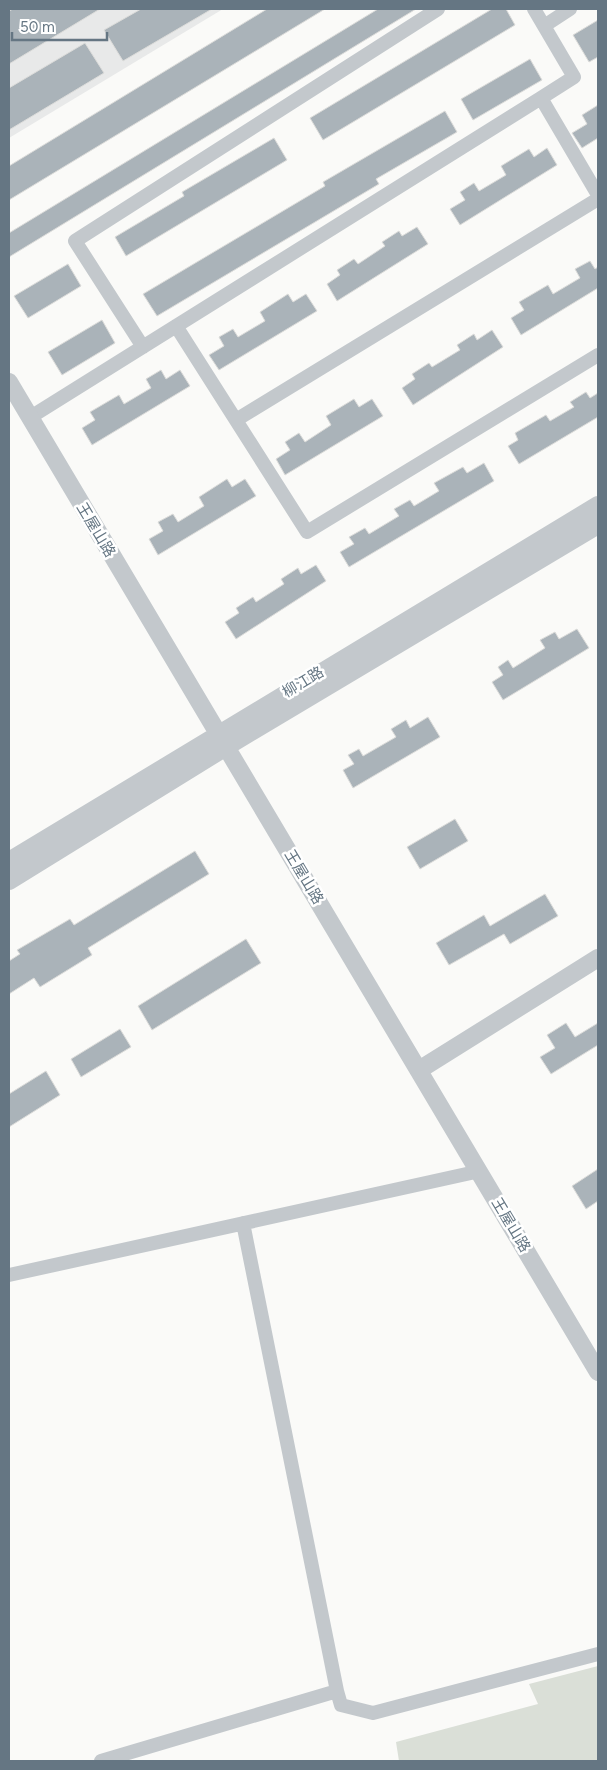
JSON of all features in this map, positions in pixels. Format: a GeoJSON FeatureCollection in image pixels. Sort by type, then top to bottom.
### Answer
{"type":"FeatureCollection","features":[{"type":"Feature","properties":{"kind":"street"},"geometry":{"type":"LineString","coordinates":[[143,347],[75,240],[438,9]]}},
{"type":"Feature","properties":{"kind":"street"},"geometry":{"type":"LineString","coordinates":[[29,418],[574,77],[534,9]]}},
{"type":"Feature","properties":{"kind":"street"},"geometry":{"type":"LineString","coordinates":[[544,26],[570,9]]}},
{"type":"Feature","properties":{"kind":"street"},"geometry":{"type":"LineString","coordinates":[[236,420],[598,197],[541,98]]}},
{"type":"Feature","properties":{"kind":"street"},"geometry":{"type":"LineString","coordinates":[[176,326],[307,532],[598,355]]}},
{"type":"Feature","properties":{"kind":"street","name":"王屋山路"},"geometry":{"type":"LineString","coordinates":[[9,382],[598,1372]]}},
{"type":"Feature","properties":{"kind":"street","name":"柳江路"},"geometry":{"type":"LineString","coordinates":[[9,881],[222,740],[598,505]]}},
{"type":"Feature","properties":{"kind":"street","name":"柳江路"},"geometry":{"type":"LineString","coordinates":[[9,861],[598,525]]}},
{"type":"Feature","properties":{"kind":"street"},"geometry":{"type":"LineString","coordinates":[[418,1070],[598,958]]}},
{"type":"Feature","properties":{"kind":"street"},"geometry":{"type":"LineString","coordinates":[[9,1275],[480,1171]]}},
{"type":"Feature","properties":{"kind":"street"},"geometry":{"type":"LineString","coordinates":[[243,1224],[341,1705],[373,1713],[598,1654]]}},
{"type":"Feature","properties":{"kind":"street"},"geometry":{"type":"LineString","coordinates":[[101,1761],[337,1691]]}},
{"type":"Feature","properties":{"kind":"shaded area"},"geometry":{"type":"Polygon","coordinates":[[[9,9],[223,9],[9,138],[9,9]]]}},
{"type":"Feature","properties":{"kind":"shaded area"},"geometry":{"type":"Polygon","coordinates":[[[598,1666],[598,1761],[399,1761],[396,1742],[538,1704],[529,1684],[598,1666]]]}},
{"type":"Feature","properties":{"kind":"building"},"geometry":{"type":"Polygon","coordinates":[[[13,9],[100,9],[9,64],[9,11],[13,9]]]}},
{"type":"Feature","properties":{"kind":"building"},"geometry":{"type":"Polygon","coordinates":[[[141,9],[212,9],[123,61],[104,30],[141,9]]]}},
{"type":"Feature","properties":{"kind":"building"},"geometry":{"type":"Polygon","coordinates":[[[267,9],[325,9],[9,200],[9,166],[267,9]]]}},
{"type":"Feature","properties":{"kind":"building"},"geometry":{"type":"Polygon","coordinates":[[[378,9],[416,9],[9,257],[9,233],[378,9]]]}},
{"type":"Feature","properties":{"kind":"building"},"geometry":{"type":"Polygon","coordinates":[[[492,9],[506,9],[515,25],[323,140],[310,118],[492,9]]]}},
{"type":"Feature","properties":{"kind":"building"},"geometry":{"type":"Polygon","coordinates":[[[598,20],[598,57],[589,62],[573,35],[598,20]]]}},
{"type":"Feature","properties":{"kind":"building"},"geometry":{"type":"Polygon","coordinates":[[[85,43],[104,73],[9,130],[9,88],[85,43]]]}},
{"type":"Feature","properties":{"kind":"building"},"geometry":{"type":"Polygon","coordinates":[[[530,59],[542,80],[473,120],[461,99],[530,59]]]}},
{"type":"Feature","properties":{"kind":"building"},"geometry":{"type":"Polygon","coordinates":[[[598,105],[598,138],[582,148],[572,133],[587,124],[582,115],[598,105]]]}},
{"type":"Feature","properties":{"kind":"building"},"geometry":{"type":"Polygon","coordinates":[[[445,111],[457,132],[376,179],[379,184],[157,316],[143,294],[325,186],[323,182],[445,111]]]}},
{"type":"Feature","properties":{"kind":"building"},"geometry":{"type":"Polygon","coordinates":[[[274,138],[287,160],[126,256],[115,237],[184,196],[182,192],[274,138]]]}},
{"type":"Feature","properties":{"kind":"building"},"geometry":{"type":"Polygon","coordinates":[[[547,148],[557,165],[460,225],[450,209],[465,200],[460,192],[474,183],[479,191],[506,175],[501,166],[529,149],[534,157],[547,148]]]}},
{"type":"Feature","properties":{"kind":"building"},"geometry":{"type":"Polygon","coordinates":[[[417,227],[428,244],[337,301],[327,284],[340,275],[337,270],[354,259],[358,264],[385,246],[382,242],[399,231],[402,236],[417,227]]]}},
{"type":"Feature","properties":{"kind":"building"},"geometry":{"type":"Polygon","coordinates":[[[590,261],[595,269],[598,267],[598,288],[521,335],[511,318],[524,310],[519,302],[548,285],[553,294],[580,278],[575,269],[590,261]]]}},
{"type":"Feature","properties":{"kind":"building"},"geometry":{"type":"Polygon","coordinates":[[[68,264],[81,286],[28,318],[14,296],[68,264]]]}},
{"type":"Feature","properties":{"kind":"building"},"geometry":{"type":"Polygon","coordinates":[[[288,294],[293,302],[306,294],[317,311],[219,370],[209,355],[224,346],[219,337],[233,329],[238,337],[265,321],[260,312],[288,294]]]}},
{"type":"Feature","properties":{"kind":"building"},"geometry":{"type":"Polygon","coordinates":[[[102,320],[115,343],[62,375],[48,352],[102,320]]]}},
{"type":"Feature","properties":{"kind":"building"},"geometry":{"type":"Polygon","coordinates":[[[492,330],[503,347],[413,405],[402,388],[415,379],[412,374],[429,363],[432,367],[460,350],[457,345],[474,334],[477,340],[492,330]]]}},
{"type":"Feature","properties":{"kind":"building"},"geometry":{"type":"Polygon","coordinates":[[[161,370],[166,379],[180,370],[190,386],[92,445],[82,428],[95,420],[90,412],[119,395],[124,404],[151,388],[146,379],[161,370]]]}},
{"type":"Feature","properties":{"kind":"building"},"geometry":{"type":"Polygon","coordinates":[[[586,392],[590,398],[598,393],[598,417],[519,464],[508,446],[518,440],[515,433],[546,415],[550,421],[574,407],[570,402],[586,392]]]}},
{"type":"Feature","properties":{"kind":"building"},"geometry":{"type":"Polygon","coordinates":[[[354,399],[359,407],[372,399],[383,416],[285,475],[276,459],[290,450],[285,442],[299,433],[305,442],[331,425],[326,416],[354,399]]]}},
{"type":"Feature","properties":{"kind":"building"},"geometry":{"type":"Polygon","coordinates":[[[484,463],[494,481],[349,567],[340,552],[354,544],[349,537],[365,528],[369,534],[399,516],[394,509],[410,500],[414,506],[439,491],[434,483],[463,467],[467,473],[484,463]]]}},
{"type":"Feature","properties":{"kind":"building"},"geometry":{"type":"Polygon","coordinates":[[[227,479],[232,487],[245,479],[256,496],[158,555],[149,539],[163,531],[158,522],[173,514],[178,522],[204,506],[199,497],[227,479]]]}},
{"type":"Feature","properties":{"kind":"building"},"geometry":{"type":"Polygon","coordinates":[[[316,565],[326,581],[236,639],[225,622],[239,613],[236,608],[253,597],[256,602],[284,584],[281,579],[298,568],[301,574],[316,565]]]}},
{"type":"Feature","properties":{"kind":"building"},"geometry":{"type":"Polygon","coordinates":[[[577,629],[589,648],[503,700],[492,682],[503,675],[498,667],[508,660],[513,668],[545,648],[540,640],[555,632],[559,639],[577,629]]]}},
{"type":"Feature","properties":{"kind":"building"},"geometry":{"type":"Polygon","coordinates":[[[428,717],[440,737],[353,788],[343,770],[354,764],[348,755],[359,749],[363,756],[396,737],[391,729],[406,720],[410,728],[428,717]]]}},
{"type":"Feature","properties":{"kind":"building"},"geometry":{"type":"Polygon","coordinates":[[[455,819],[468,841],[420,869],[407,847],[455,819]]]}},
{"type":"Feature","properties":{"kind":"building"},"geometry":{"type":"Polygon","coordinates":[[[195,851],[209,874],[88,948],[92,955],[40,987],[34,978],[9,994],[9,961],[20,954],[17,950],[70,919],[74,925],[195,851]]]}},
{"type":"Feature","properties":{"kind":"building"},"geometry":{"type":"Polygon","coordinates":[[[545,894],[558,916],[510,944],[504,934],[449,965],[436,943],[484,915],[490,926],[545,894]]]}},
{"type":"Feature","properties":{"kind":"building"},"geometry":{"type":"Polygon","coordinates":[[[246,939],[261,963],[152,1030],[138,1006],[246,939]]]}},
{"type":"Feature","properties":{"kind":"building"},"geometry":{"type":"Polygon","coordinates":[[[566,1023],[575,1037],[598,1023],[598,1045],[551,1074],[540,1057],[555,1048],[547,1035],[566,1023]]]}},
{"type":"Feature","properties":{"kind":"building"},"geometry":{"type":"Polygon","coordinates":[[[120,1029],[131,1047],[81,1077],[71,1059],[120,1029]]]}},
{"type":"Feature","properties":{"kind":"building"},"geometry":{"type":"Polygon","coordinates":[[[46,1071],[60,1095],[9,1127],[9,1094],[46,1071]]]}},
{"type":"Feature","properties":{"kind":"building"},"geometry":{"type":"Polygon","coordinates":[[[598,1169],[598,1201],[586,1209],[572,1186],[598,1169]]]}}]}
